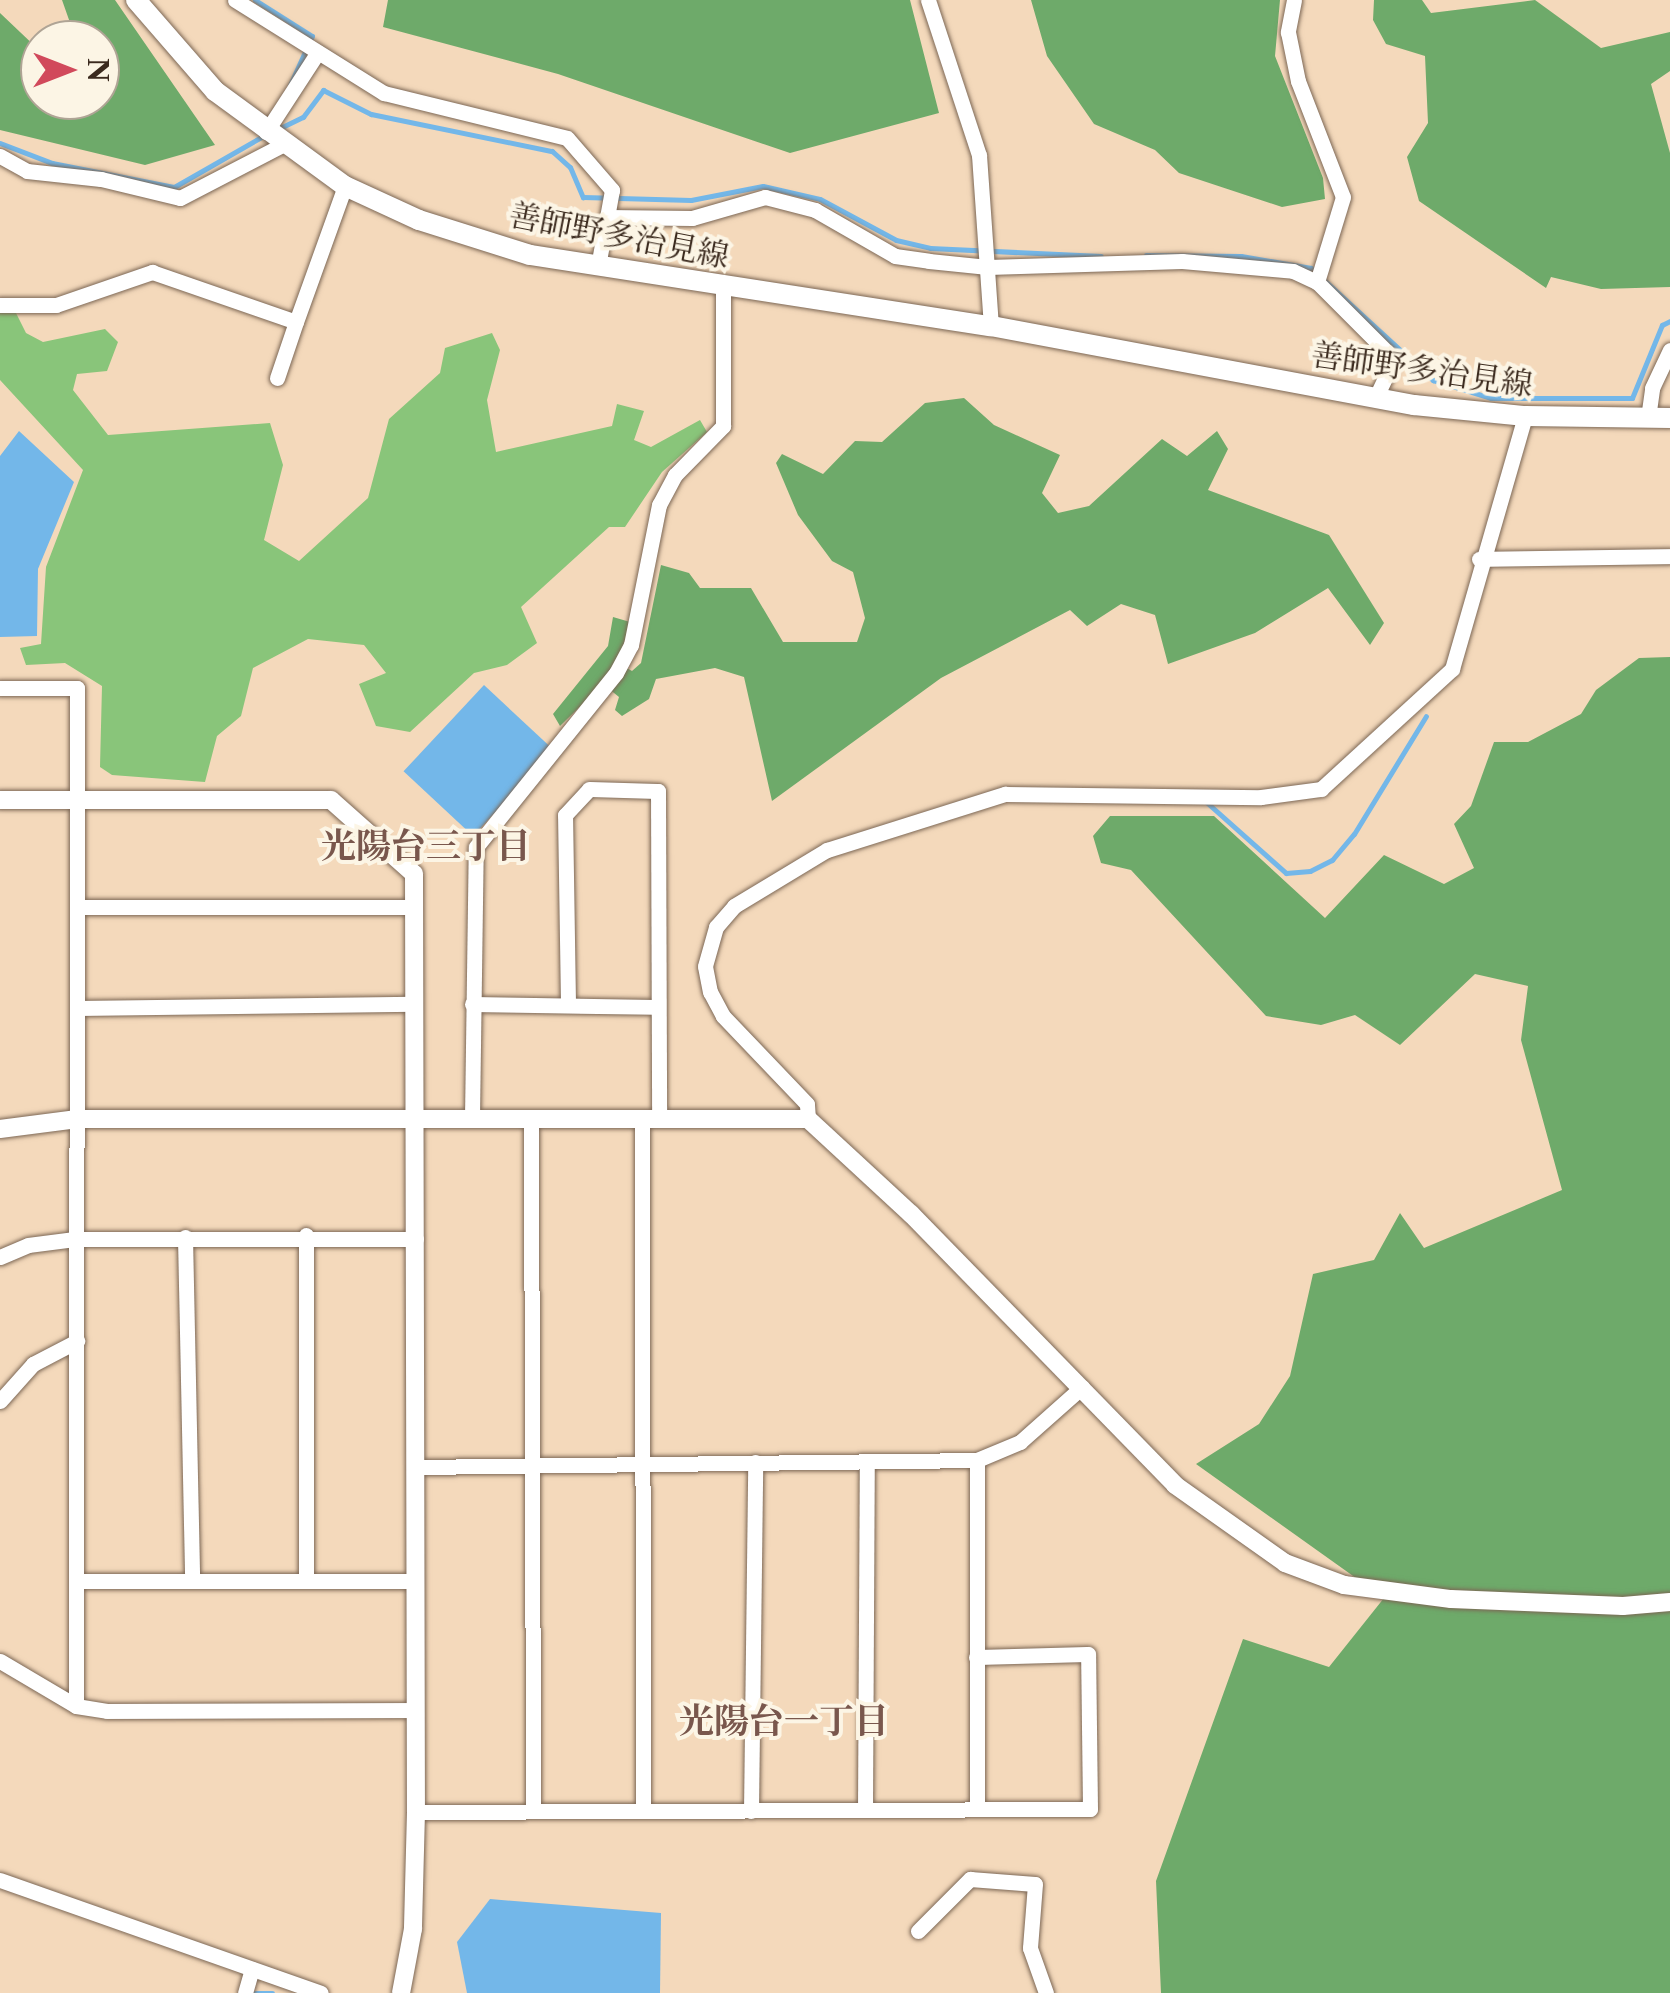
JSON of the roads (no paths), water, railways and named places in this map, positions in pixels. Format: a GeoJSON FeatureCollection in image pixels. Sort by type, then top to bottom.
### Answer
{"type":"FeatureCollection","features":[{"type":"Feature","properties":{"kind":"main road","name":"善師野多治見線"},"geometry":{"type":"LineString","coordinates":[[136,0],[216,91],[344,186],[500,246],[598,266],[991,326],[1375,398],[1525,416],[1670,418]]}},
{"type":"Feature","properties":{"kind":"street"},"geometry":{"type":"LineString","coordinates":[[236,0],[384,93],[567,138],[612,190],[598,266]]}},
{"type":"Feature","properties":{"kind":"street"},"geometry":{"type":"LineString","coordinates":[[928,0],[979,155],[991,326]]}},
{"type":"Feature","properties":{"kind":"street"},"geometry":{"type":"LineString","coordinates":[[1294,0],[1288,32],[1298,82],[1343,197],[1316,282]]}},
{"type":"Feature","properties":{"kind":"street"},"geometry":{"type":"LineString","coordinates":[[0,156],[27,171],[100,179],[180,198],[274,131],[297,82],[318,52]]}},
{"type":"Feature","properties":{"kind":"street"},"geometry":{"type":"LineString","coordinates":[[277,378],[344,186]]}},
{"type":"Feature","properties":{"kind":"street"},"geometry":{"type":"LineString","coordinates":[[607,214],[692,218],[776,198],[815,210],[895,256],[988,267],[1198,262],[1293,271],[1316,282],[1394,359],[1375,398]]}},
{"type":"Feature","properties":{"kind":"street"},"geometry":{"type":"LineString","coordinates":[[0,305],[56,305],[152,272],[296,322]]}},
{"type":"Feature","properties":{"kind":"street"},"geometry":{"type":"LineString","coordinates":[[472,1118],[476,847],[616,673],[631,645],[659,505],[675,474],[723,426],[723,286]]}},
{"type":"Feature","properties":{"kind":"street"},"geometry":{"type":"LineString","coordinates":[[1648,418],[1670,350]]}},
{"type":"Feature","properties":{"kind":"street"},"geometry":{"type":"LineString","coordinates":[[808,1118],[808,1104],[723,1016],[710,992],[705,966],[716,927],[734,906],[827,850],[1006,794],[1196,798],[1321,790],[1452,669],[1478,596],[1479,559],[1525,416]]}},
{"type":"Feature","properties":{"kind":"street"},"geometry":{"type":"LineString","coordinates":[[1479,559],[1670,556]]}},
{"type":"Feature","properties":{"kind":"street"},"geometry":{"type":"LineString","coordinates":[[0,688],[77,688],[76,1706]]}},
{"type":"Feature","properties":{"kind":"street"},"geometry":{"type":"LineString","coordinates":[[568,1004],[566,815],[589,789],[658,791],[656,1006],[642,1464],[643,1810]]}},
{"type":"Feature","properties":{"kind":"street"},"geometry":{"type":"LineString","coordinates":[[0,800],[331,800],[414,874],[416,1812],[413,1929],[401,1993]]}},
{"type":"Feature","properties":{"kind":"street"},"geometry":{"type":"LineString","coordinates":[[77,907],[414,906]]}},
{"type":"Feature","properties":{"kind":"street"},"geometry":{"type":"LineString","coordinates":[[77,1008],[415,1004]]}},
{"type":"Feature","properties":{"kind":"street"},"geometry":{"type":"LineString","coordinates":[[472,1004],[656,1006]]}},
{"type":"Feature","properties":{"kind":"street"},"geometry":{"type":"LineString","coordinates":[[532,1118],[533,1811]]}},
{"type":"Feature","properties":{"kind":"street"},"geometry":{"type":"LineString","coordinates":[[0,1129],[77,1119],[808,1118],[1082,1387],[1175,1485],[1234,1532],[1286,1563],[1344,1585],[1522,1602],[1670,1602]]}},
{"type":"Feature","properties":{"kind":"street"},"geometry":{"type":"LineString","coordinates":[[0,1257],[28,1244],[75,1239],[306,1235],[416,1239]]}},
{"type":"Feature","properties":{"kind":"street"},"geometry":{"type":"LineString","coordinates":[[306,1235],[306,1580]]}},
{"type":"Feature","properties":{"kind":"street"},"geometry":{"type":"LineString","coordinates":[[185,1237],[192,1580]]}},
{"type":"Feature","properties":{"kind":"street"},"geometry":{"type":"LineString","coordinates":[[0,1401],[32,1364],[77,1341]]}},
{"type":"Feature","properties":{"kind":"street"},"geometry":{"type":"LineString","coordinates":[[416,1468],[977,1460],[1020,1442],[1082,1387]]}},
{"type":"Feature","properties":{"kind":"street"},"geometry":{"type":"LineString","coordinates":[[977,1460],[977,1810]]}},
{"type":"Feature","properties":{"kind":"street"},"geometry":{"type":"LineString","coordinates":[[751,1811],[755,1462]]}},
{"type":"Feature","properties":{"kind":"street"},"geometry":{"type":"LineString","coordinates":[[865,1809],[867,1463]]}},
{"type":"Feature","properties":{"kind":"street"},"geometry":{"type":"LineString","coordinates":[[77,1580],[415,1580]]}},
{"type":"Feature","properties":{"kind":"street"},"geometry":{"type":"LineString","coordinates":[[416,1812],[1090,1809],[1088,1654],[976,1657]]}},
{"type":"Feature","properties":{"kind":"street"},"geometry":{"type":"LineString","coordinates":[[0,1661],[76,1706],[415,1710]]}},
{"type":"Feature","properties":{"kind":"street"},"geometry":{"type":"LineString","coordinates":[[918,1931],[970,1878],[1035,1884],[1030,1948],[1046,1993]]}},
{"type":"Feature","properties":{"kind":"street"},"geometry":{"type":"LineString","coordinates":[[0,1880],[321,1993]]}},
{"type":"Feature","properties":{"kind":"street"},"geometry":{"type":"LineString","coordinates":[[245,1993],[252,1969]]}},
{"type":"Feature","properties":{"kind":"water"},"geometry":{"type":"Polygon","coordinates":[[[19,431],[74,482],[38,569],[37,636],[0,637],[0,456],[19,431]]]}},
{"type":"Feature","properties":{"kind":"water"},"geometry":{"type":"Polygon","coordinates":[[[484,685],[553,750],[473,836],[404,771],[484,685]]]}},
{"type":"Feature","properties":{"kind":"water"},"geometry":{"type":"Polygon","coordinates":[[[490,1899],[661,1913],[660,1993],[467,1993],[457,1942],[490,1899]]]}},
{"type":"Feature","properties":{"kind":"waterway"},"geometry":{"type":"LineString","coordinates":[[255,0],[312,36],[290,85]]}},
{"type":"Feature","properties":{"kind":"waterway"},"geometry":{"type":"LineString","coordinates":[[278,129],[303,117],[323,90],[371,114],[552,151],[570,167],[583,197],[691,200],[763,186],[820,199],[896,240],[930,248],[1101,256]]}},
{"type":"Feature","properties":{"kind":"waterway"},"geometry":{"type":"LineString","coordinates":[[0,143],[52,163],[174,187],[263,136]]}},
{"type":"Feature","properties":{"kind":"waterway"},"geometry":{"type":"LineString","coordinates":[[1146,255],[1241,256],[1311,268],[1433,380],[1491,398],[1632,398],[1662,325],[1670,321]]}},
{"type":"Feature","properties":{"kind":"waterway"},"geometry":{"type":"LineString","coordinates":[[1204,800],[1286,873],[1310,871],[1332,860],[1354,834],[1426,716]]}},
{"type":"Feature","properties":{"kind":"waterway"},"geometry":{"type":"LineString","coordinates":[[255,1993],[272,1993]]}},
{"type":"Feature","properties":{"kind":"district","name":"光陽台三丁目"},"geometry":{"type":"Point","coordinates":[426,846]}},
{"type":"Feature","properties":{"kind":"district","name":"光陽台一丁目"},"geometry":{"type":"Point","coordinates":[784,1721]}}]}
